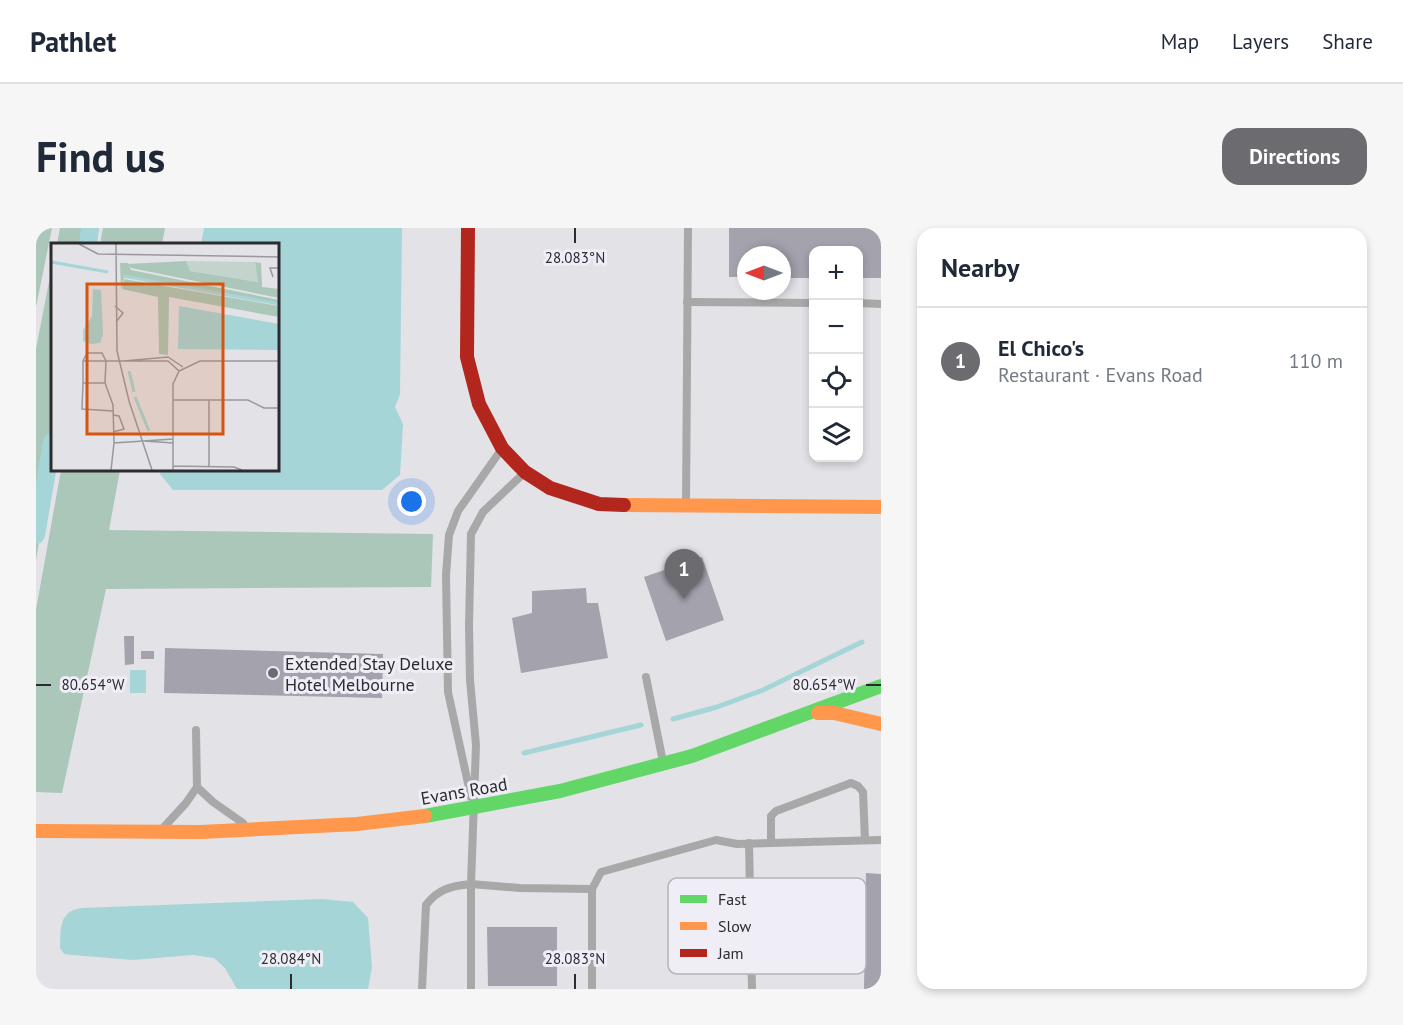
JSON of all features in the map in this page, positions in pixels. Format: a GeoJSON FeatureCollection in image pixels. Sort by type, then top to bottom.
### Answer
{"type":"FeatureCollection","features":[{"type":"Feature","properties":{"kind":"street"},"geometry":{"type":"LineString","coordinates":[[468,228],[467,357],[479,404],[502,448],[525,472],[550,488],[599,504],[686,507],[881,507]]}},
{"type":"Feature","properties":{"kind":"street","name":"Evans Road"},"geometry":{"type":"LineString","coordinates":[[36,831],[158,833],[254,830],[415,818],[561,791],[664,763],[719,747],[881,686]]}},
{"type":"Feature","properties":{"kind":"street"},"geometry":{"type":"LineString","coordinates":[[810,713],[834,713],[881,723]]}},
{"type":"Feature","properties":{"kind":"lane"},"geometry":{"type":"LineString","coordinates":[[686,507],[688,228]]}},
{"type":"Feature","properties":{"kind":"lane"},"geometry":{"type":"LineString","coordinates":[[687,302],[809,303]]}},
{"type":"Feature","properties":{"kind":"lane"},"geometry":{"type":"LineString","coordinates":[[863,303],[881,304]]}},
{"type":"Feature","properties":{"kind":"lane"},"geometry":{"type":"LineString","coordinates":[[473,808],[448,692],[446,575],[449,535],[458,511],[502,448]]}},
{"type":"Feature","properties":{"kind":"lane"},"geometry":{"type":"LineString","coordinates":[[471,989],[471,884],[476,745],[470,680],[471,534],[483,512],[525,472]]}},
{"type":"Feature","properties":{"kind":"lane"},"geometry":{"type":"LineString","coordinates":[[646,676],[664,763]]}},
{"type":"Feature","properties":{"kind":"lane"},"geometry":{"type":"LineString","coordinates":[[158,833],[186,803],[197,787],[196,730]]}},
{"type":"Feature","properties":{"kind":"lane"},"geometry":{"type":"LineString","coordinates":[[771,842],[771,816],[776,811],[850,783],[858,786],[863,792],[865,840]]}},
{"type":"Feature","properties":{"kind":"lane"},"geometry":{"type":"LineString","coordinates":[[197,787],[230,816],[254,830]]}},
{"type":"Feature","properties":{"kind":"lane"},"geometry":{"type":"LineString","coordinates":[[592,989],[592,890],[601,872],[716,840],[749,843],[881,840]]}},
{"type":"Feature","properties":{"kind":"lane"},"geometry":{"type":"LineString","coordinates":[[749,843],[750,878]]}},
{"type":"Feature","properties":{"kind":"lane"},"geometry":{"type":"LineString","coordinates":[[422,989],[426,905],[434,894],[445,889],[471,884],[592,890]]}},
{"type":"Feature","properties":{"kind":"lane"},"geometry":{"type":"LineString","coordinates":[[752,974],[752,989]]}},
{"type":"Feature","properties":{"kind":"green space"},"geometry":{"type":"Polygon","coordinates":[[[36,228],[52,228],[36,307],[36,228]]]}},
{"type":"Feature","properties":{"kind":"green space"},"geometry":{"type":"Polygon","coordinates":[[[60,228],[94,228],[92,243],[57,243],[60,228]]]}},
{"type":"Feature","properties":{"kind":"green space"},"geometry":{"type":"Polygon","coordinates":[[[103,228],[165,228],[162,243],[100,243],[103,228]]]}},
{"type":"Feature","properties":{"kind":"green space"},"geometry":{"type":"Polygon","coordinates":[[[51,271],[51,471],[36,560],[36,349],[51,271]]]}},
{"type":"Feature","properties":{"kind":"green space"},"geometry":{"type":"Polygon","coordinates":[[[61,471],[120,471],[109,530],[433,534],[431,587],[106,589],[62,793],[36,792],[36,610],[61,471]]]}},
{"type":"Feature","properties":{"kind":"water"},"geometry":{"type":"Polygon","coordinates":[[[204,228],[402,228],[400,394],[395,407],[403,424],[400,475],[382,490],[173,490],[160,474],[161,471],[279,471],[279,243],[201,243],[204,228]]]}},
{"type":"Feature","properties":{"kind":"water"},"geometry":{"type":"Polygon","coordinates":[[[130,670],[146,670],[146,693],[130,693],[130,670]]]}},
{"type":"Feature","properties":{"kind":"water"},"geometry":{"type":"Polygon","coordinates":[[[322,899],[353,902],[368,918],[372,967],[368,989],[237,989],[225,968],[214,958],[193,955],[133,960],[64,954],[60,948],[62,922],[68,913],[81,908],[322,899]]]}},
{"type":"Feature","properties":{"kind":"building"},"geometry":{"type":"Polygon","coordinates":[[[729,228],[881,228],[881,278],[863,278],[863,246],[809,246],[809,278],[791,278],[791,246],[737,246],[737,277],[729,277],[729,228]]]}},
{"type":"Feature","properties":{"kind":"building"},"geometry":{"type":"Polygon","coordinates":[[[702,557],[724,620],[666,641],[644,577],[702,557]]]}},
{"type":"Feature","properties":{"kind":"building"},"geometry":{"type":"Polygon","coordinates":[[[586,588],[587,603],[598,603],[608,658],[521,673],[512,618],[532,613],[532,591],[586,588]]]}},
{"type":"Feature","properties":{"kind":"building"},"geometry":{"type":"Polygon","coordinates":[[[124,636],[134,636],[134,664],[125,665],[124,636]]]}},
{"type":"Feature","properties":{"kind":"building","name":"Extended Stay Deluxe Hotel Melbourne"},"geometry":{"type":"Polygon","coordinates":[[[165,648],[383,654],[382,698],[164,693],[165,648]]]}},
{"type":"Feature","properties":{"kind":"building"},"geometry":{"type":"Polygon","coordinates":[[[141,651],[154,651],[154,659],[141,659],[141,651]]]}},
{"type":"Feature","properties":{"kind":"building"},"geometry":{"type":"Polygon","coordinates":[[[866,873],[881,874],[881,989],[864,989],[866,873]]]}},
{"type":"Feature","properties":{"kind":"building"},"geometry":{"type":"Polygon","coordinates":[[[487,927],[557,927],[557,986],[488,986],[487,927]]]}},
{"type":"Feature","properties":{"kind":"waterway"},"geometry":{"type":"LineString","coordinates":[[88,243],[90,228]]}},
{"type":"Feature","properties":{"kind":"waterway"},"geometry":{"type":"LineString","coordinates":[[36,535],[51,448]]}},
{"type":"Feature","properties":{"kind":"waterway"},"geometry":{"type":"LineString","coordinates":[[673,719],[717,707],[763,690],[862,642]]}},
{"type":"Feature","properties":{"kind":"waterway"},"geometry":{"type":"LineString","coordinates":[[524,753],[641,725]]}},
{"type":"Feature","properties":{"kind":"traffic: fast"},"geometry":{"type":"LineString","coordinates":[[425,816],[560,791],[692,756],[881,686]]}},
{"type":"Feature","properties":{"kind":"traffic: slow"},"geometry":{"type":"LineString","coordinates":[[624,505],[881,507]]}},
{"type":"Feature","properties":{"kind":"traffic: slow"},"geometry":{"type":"LineString","coordinates":[[818,713],[834,713],[881,724]]}},
{"type":"Feature","properties":{"kind":"traffic: slow"},"geometry":{"type":"LineString","coordinates":[[36,831],[201,832],[357,824],[425,816]]}},
{"type":"Feature","properties":{"kind":"traffic: jam"},"geometry":{"type":"LineString","coordinates":[[468,228],[467,357],[479,404],[502,448],[525,472],[550,488],[599,504],[624,505]]}},
{"type":"Feature","properties":{"kind":"place","name":"El Chico's"},"geometry":{"type":"Point","coordinates":[684,599]}},
{"type":"Feature","properties":{"kind":"place","name":"Extended Stay Deluxe Hotel Melbourne"},"geometry":{"type":"Point","coordinates":[273,673]}}]}
